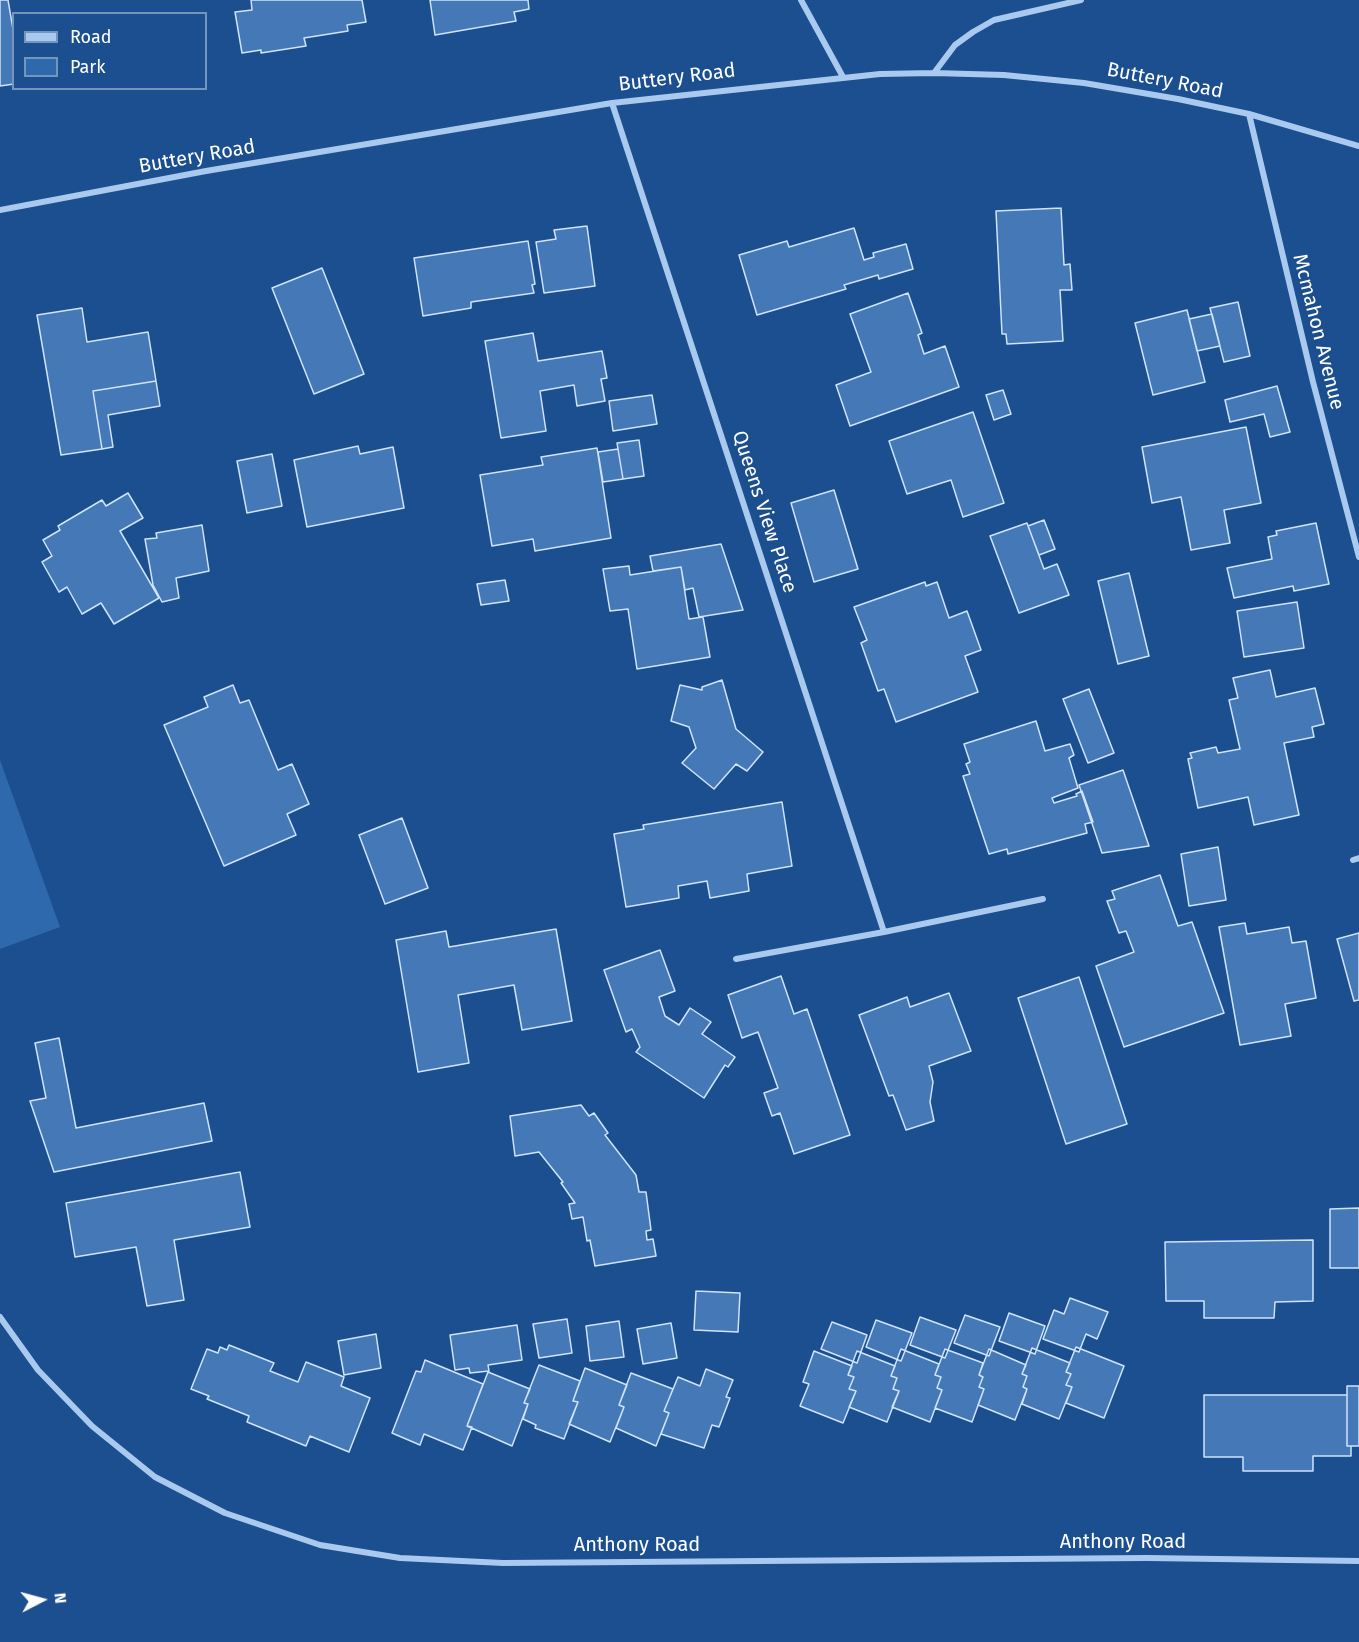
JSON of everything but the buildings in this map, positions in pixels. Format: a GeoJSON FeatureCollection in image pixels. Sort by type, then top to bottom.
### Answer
{"type":"FeatureCollection","features":[{"type":"Feature","properties":{"kind":"street"},"geometry":{"type":"LineString","coordinates":[[801,0],[843,77]]}},
{"type":"Feature","properties":{"kind":"street"},"geometry":{"type":"LineString","coordinates":[[934,73],[955,45],[994,20],[1081,0]]}},
{"type":"Feature","properties":{"kind":"street","name":"Buttery Road"},"geometry":{"type":"LineString","coordinates":[[0,210],[206,171],[612,103],[880,74],[1004,75],[1084,83],[1179,99],[1249,114],[1359,147]]}},
{"type":"Feature","properties":{"kind":"street","name":"Queens View Place"},"geometry":{"type":"LineString","coordinates":[[612,103],[884,932]]}},
{"type":"Feature","properties":{"kind":"street","name":"Mcmahon Avenue"},"geometry":{"type":"LineString","coordinates":[[1249,114],[1313,382],[1359,557]]}},
{"type":"Feature","properties":{"kind":"street"},"geometry":{"type":"LineString","coordinates":[[736,959],[884,932],[1042,899]]}},
{"type":"Feature","properties":{"kind":"street","name":"Anthony Road"},"geometry":{"type":"LineString","coordinates":[[0,1317],[38,1370],[92,1426],[155,1477],[225,1513],[320,1545],[400,1558],[503,1563],[1136,1558],[1359,1561]]}},
{"type":"Feature","properties":{"kind":"green space"},"geometry":{"type":"Polygon","coordinates":[[[0,760],[60,927],[0,949],[0,760]]]}}]}
